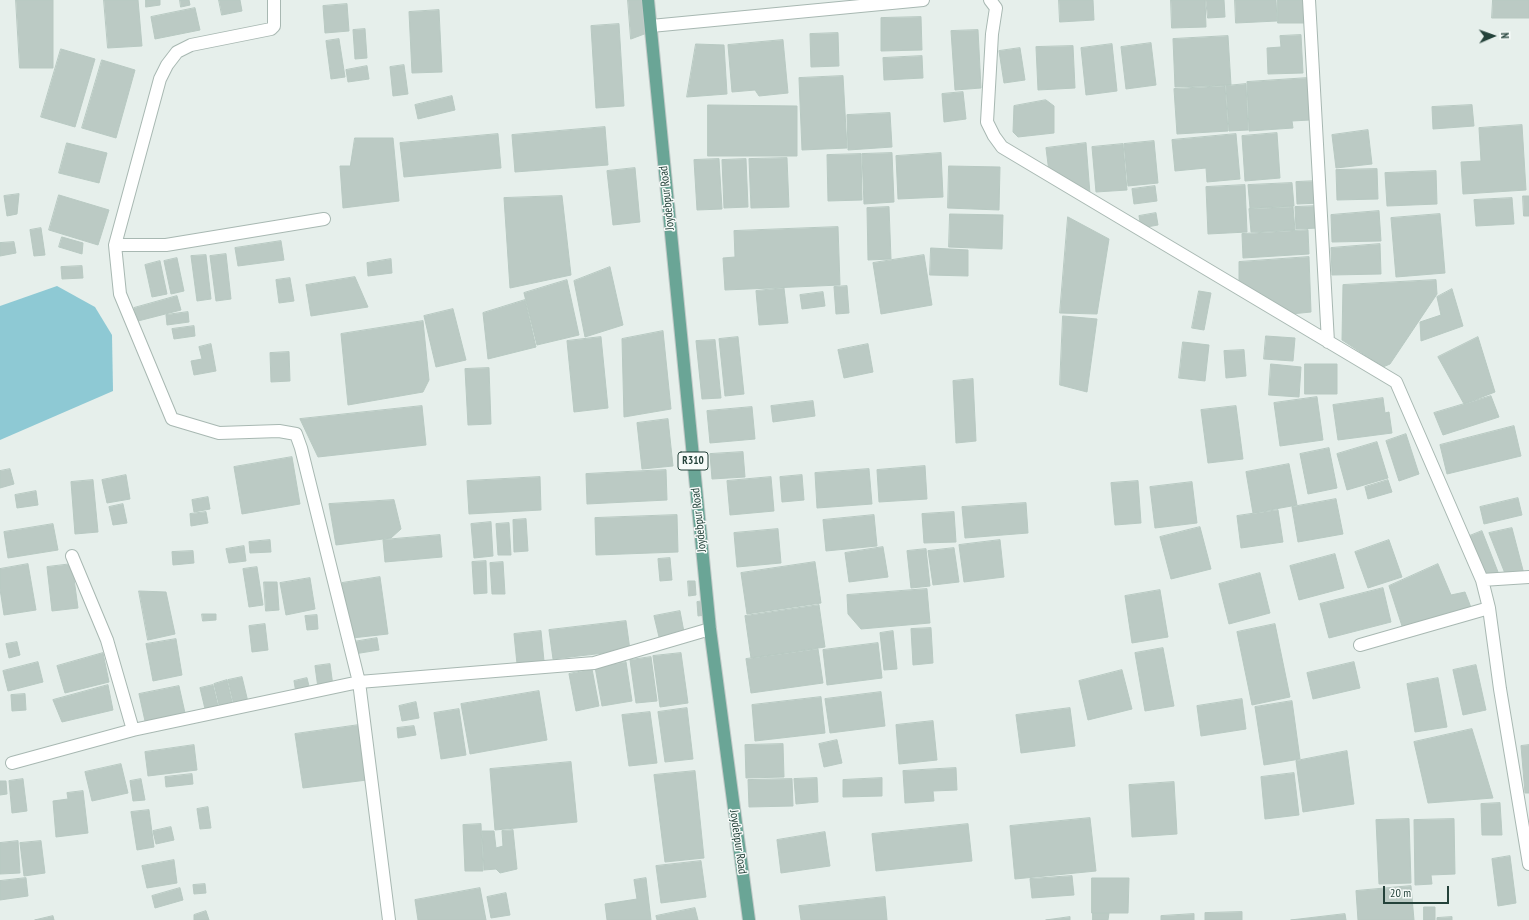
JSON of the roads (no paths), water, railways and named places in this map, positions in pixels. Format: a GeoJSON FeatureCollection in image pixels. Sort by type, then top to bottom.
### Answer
{"type":"FeatureCollection","features":[{"type":"Feature","properties":{"kind":"main road","name":"Joydebpur Road"},"geometry":{"type":"LineString","coordinates":[[648,0],[710,629],[748,920]]}},
{"type":"Feature","properties":{"kind":"street"},"geometry":{"type":"LineString","coordinates":[[274,0],[274,26],[271,29],[191,45],[177,52],[167,65],[160,79],[115,245],[120,294],[172,419],[219,433],[279,431],[296,434],[303,456],[359,682],[389,920]]}},
{"type":"Feature","properties":{"kind":"street"},"geometry":{"type":"LineString","coordinates":[[651,26],[922,0]]}},
{"type":"Feature","properties":{"kind":"street"},"geometry":{"type":"LineString","coordinates":[[990,0],[996,8],[992,34],[987,122],[994,136],[1002,147],[1396,382],[1482,580],[1489,608],[1504,712],[1529,864]]}},
{"type":"Feature","properties":{"kind":"street"},"geometry":{"type":"LineString","coordinates":[[1310,0],[1328,342]]}},
{"type":"Feature","properties":{"kind":"street"},"geometry":{"type":"LineString","coordinates":[[115,245],[166,245],[324,219]]}},
{"type":"Feature","properties":{"kind":"street"},"geometry":{"type":"LineString","coordinates":[[72,556],[107,640],[133,730]]}},
{"type":"Feature","properties":{"kind":"street"},"geometry":{"type":"LineString","coordinates":[[1482,580],[1529,577]]}},
{"type":"Feature","properties":{"kind":"street"},"geometry":{"type":"LineString","coordinates":[[1360,645],[1489,608]]}},
{"type":"Feature","properties":{"kind":"street"},"geometry":{"type":"LineString","coordinates":[[12,763],[133,730],[359,682],[594,663],[710,629]]}},
{"type":"Feature","properties":{"kind":"water"},"geometry":{"type":"Polygon","coordinates":[[[57,286],[95,307],[112,335],[113,391],[0,440],[0,306],[57,286]]]}}]}
